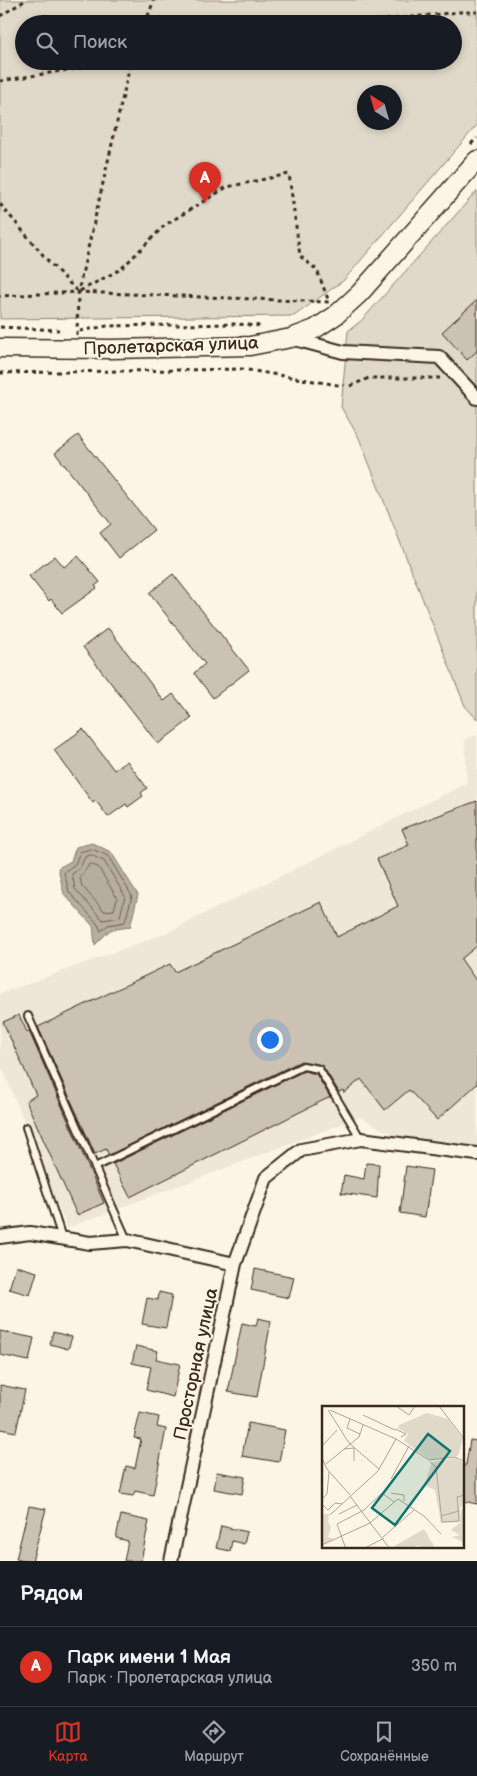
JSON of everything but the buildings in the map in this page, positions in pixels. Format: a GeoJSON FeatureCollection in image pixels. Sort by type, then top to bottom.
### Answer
{"type":"FeatureCollection","features":[{"type":"Feature","properties":{"kind":"street","name":"Пролетарская улица"},"geometry":{"type":"LineString","coordinates":[[0,348],[112,349],[250,346],[291,338],[322,324],[336,315],[360,293],[474,153]]}},
{"type":"Feature","properties":{"kind":"street"},"geometry":{"type":"LineString","coordinates":[[291,338],[343,352],[439,357],[477,398]]}},
{"type":"Feature","properties":{"kind":"street"},"geometry":{"type":"LineString","coordinates":[[361,1139],[477,1154]]}},
{"type":"Feature","properties":{"kind":"street","name":"Просторная улица"},"geometry":{"type":"LineString","coordinates":[[171,1561],[235,1264],[266,1178],[302,1150],[361,1139]]}},
{"type":"Feature","properties":{"kind":"street"},"geometry":{"type":"LineString","coordinates":[[0,1237],[30,1233],[90,1243],[127,1240],[235,1264]]}},
{"type":"Feature","properties":{"kind":"lane"},"geometry":{"type":"LineString","coordinates":[[28,1016],[127,1240]]}},
{"type":"Feature","properties":{"kind":"lane"},"geometry":{"type":"LineString","coordinates":[[95,1166],[303,1066],[319,1069],[361,1139]]}},
{"type":"Feature","properties":{"kind":"lane"},"geometry":{"type":"LineString","coordinates":[[26,1127],[62,1238]]}},
{"type":"Feature","properties":{"kind":"path"},"geometry":{"type":"LineString","coordinates":[[0,16],[26,0]]}},
{"type":"Feature","properties":{"kind":"path"},"geometry":{"type":"LineString","coordinates":[[148,15],[154,0]]}},
{"type":"Feature","properties":{"kind":"path"},"geometry":{"type":"LineString","coordinates":[[445,15],[477,12]]}},
{"type":"Feature","properties":{"kind":"path"},"geometry":{"type":"LineString","coordinates":[[0,81],[68,70]]}},
{"type":"Feature","properties":{"kind":"path"},"geometry":{"type":"LineString","coordinates":[[78,331],[78,292],[129,70]]}},
{"type":"Feature","properties":{"kind":"path"},"geometry":{"type":"LineString","coordinates":[[474,153],[477,138]]}},
{"type":"Feature","properties":{"kind":"path"},"geometry":{"type":"LineString","coordinates":[[78,292],[121,269],[165,225],[227,187],[289,174],[300,256],[317,270],[329,302]]}},
{"type":"Feature","properties":{"kind":"path"},"geometry":{"type":"LineString","coordinates":[[0,204],[49,262],[78,292]]}},
{"type":"Feature","properties":{"kind":"path"},"geometry":{"type":"LineString","coordinates":[[0,296],[78,292],[329,302]]}},
{"type":"Feature","properties":{"kind":"path"},"geometry":{"type":"LineString","coordinates":[[320,307],[335,296]]}},
{"type":"Feature","properties":{"kind":"path"},"geometry":{"type":"LineString","coordinates":[[0,327],[78,331],[107,326],[237,324],[265,327]]}},
{"type":"Feature","properties":{"kind":"path"},"geometry":{"type":"LineString","coordinates":[[0,373],[242,369],[344,386]]}},
{"type":"Feature","properties":{"kind":"path"},"geometry":{"type":"LineString","coordinates":[[350,386],[369,378],[458,378]]}},
{"type":"Feature","properties":{"kind":"shaded area"},"geometry":{"type":"Polygon","coordinates":[[[0,0],[477,0],[477,125],[344,280],[294,316],[0,319],[0,0]]]}},
{"type":"Feature","properties":{"kind":"shaded area"},"geometry":{"type":"Polygon","coordinates":[[[477,191],[477,719],[465,706],[359,438],[341,407],[348,331],[362,320],[477,191]]]}},
{"type":"Feature","properties":{"kind":"shaded area"},"geometry":{"type":"Polygon","coordinates":[[[477,735],[477,1150],[404,1141],[360,1117],[67,1228],[0,1062],[0,994],[166,933],[467,783],[465,739],[477,735]]]}},
{"type":"Feature","properties":{"kind":"water"},"geometry":{"type":"Polygon","coordinates":[[[92,843],[111,852],[138,895],[130,927],[110,930],[95,945],[93,926],[64,894],[58,868],[71,861],[76,847],[92,843]]]}},
{"type":"Feature","properties":{"kind":"place","name":"Парк имени 1 Мая"},"geometry":{"type":"Point","coordinates":[205,203]}}]}
